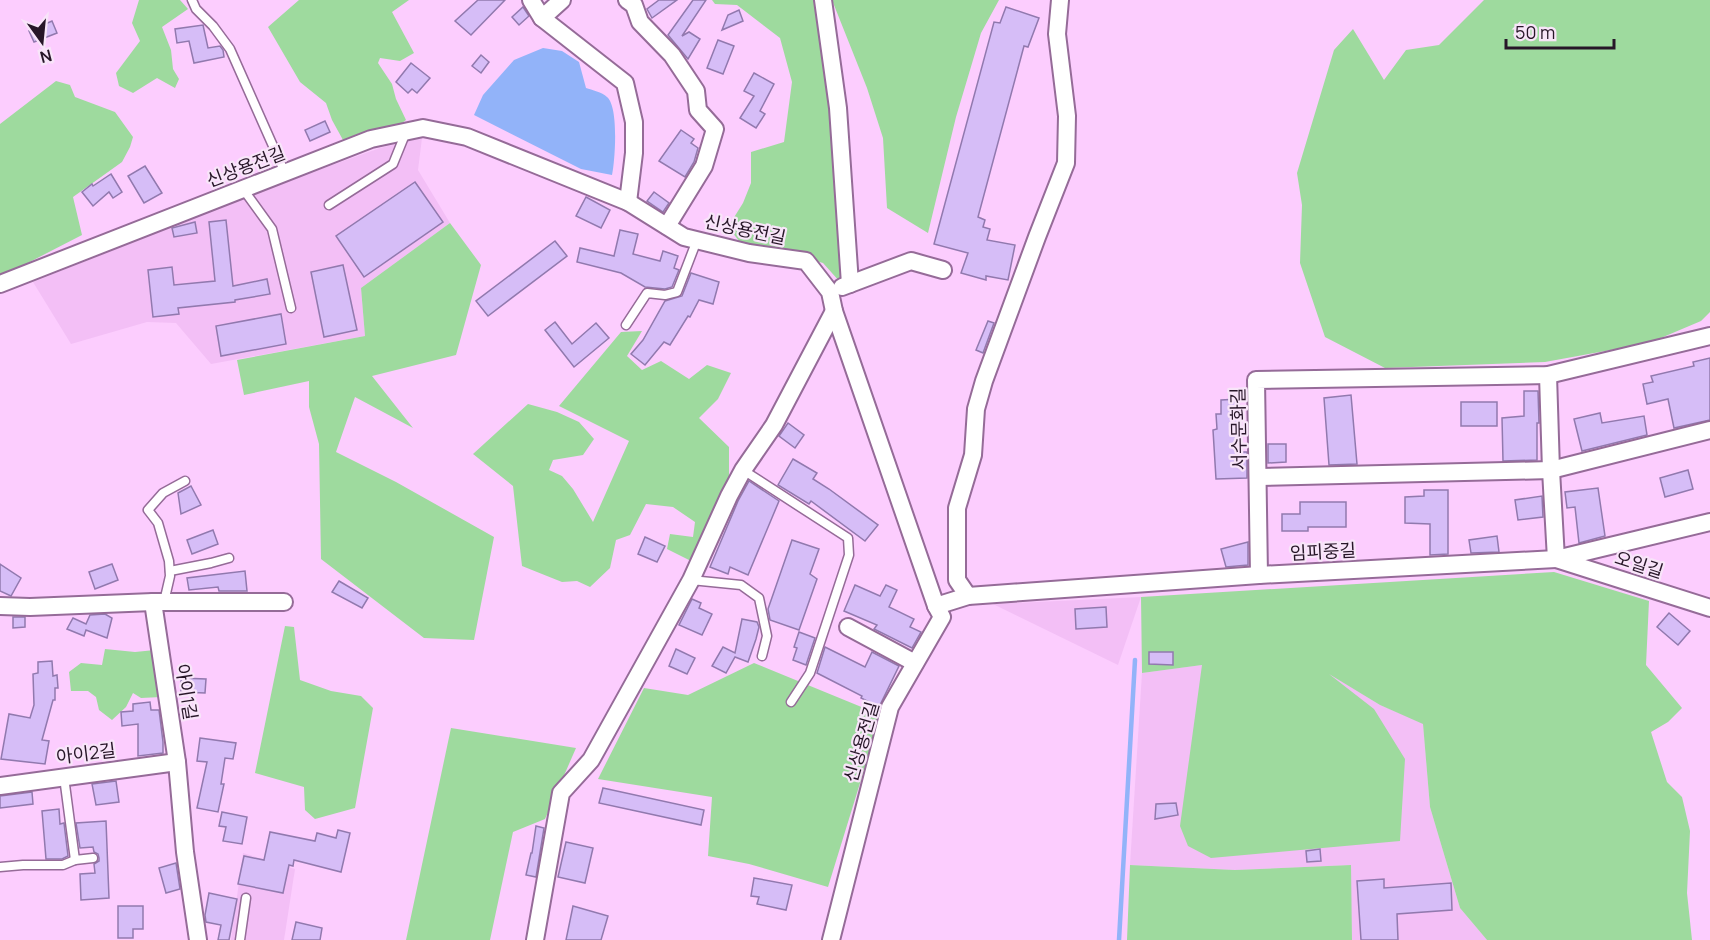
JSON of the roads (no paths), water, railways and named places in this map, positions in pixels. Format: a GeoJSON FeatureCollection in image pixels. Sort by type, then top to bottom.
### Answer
{"type":"FeatureCollection","features":[{"type":"Feature","properties":{"kind":"street"},"geometry":{"type":"LineString","coordinates":[[531,0],[542,18],[626,83],[634,122],[634,153],[628,202]]}},
{"type":"Feature","properties":{"kind":"street"},"geometry":{"type":"LineString","coordinates":[[542,18],[562,0]]}},
{"type":"Feature","properties":{"kind":"street"},"geometry":{"type":"LineString","coordinates":[[627,0],[634,5],[640,22],[672,55],[696,91],[699,110],[715,129],[704,166],[667,226]]}},
{"type":"Feature","properties":{"kind":"street"},"geometry":{"type":"LineString","coordinates":[[823,0],[838,108],[849,284]]}},
{"type":"Feature","properties":{"kind":"street"},"geometry":{"type":"LineString","coordinates":[[968,596],[957,580],[957,508],[973,455],[976,409],[1036,237],[1066,163],[1067,116],[1058,33],[1060,0]]}},
{"type":"Feature","properties":{"kind":"street","name":"신상용전길"},"geometry":{"type":"LineString","coordinates":[[0,284],[371,139],[423,128],[466,137],[628,202],[684,237],[749,254],[806,261],[830,292],[834,311],[936,606],[942,617],[890,707],[831,940]]}},
{"type":"Feature","properties":{"kind":"street"},"geometry":{"type":"LineString","coordinates":[[830,292],[911,261],[943,270]]}},
{"type":"Feature","properties":{"kind":"street"},"geometry":{"type":"LineString","coordinates":[[535,940],[561,793],[591,760],[691,580],[743,470],[774,425],[834,311]]}},
{"type":"Feature","properties":{"kind":"street","name":"서수문화길"},"geometry":{"type":"LineString","coordinates":[[1710,336],[1548,375],[1256,380],[1258,477],[1551,470],[1710,430]]}},
{"type":"Feature","properties":{"kind":"street"},"geometry":{"type":"LineString","coordinates":[[1548,375],[1556,559]]}},
{"type":"Feature","properties":{"kind":"street"},"geometry":{"type":"LineString","coordinates":[[1258,477],[1259,575]]}},
{"type":"Feature","properties":{"kind":"street","name":"임피중길"},"geometry":{"type":"LineString","coordinates":[[936,606],[968,596],[1259,575],[1556,559],[1710,522]]}},
{"type":"Feature","properties":{"kind":"street","name":"오일길"},"geometry":{"type":"LineString","coordinates":[[1556,559],[1710,608]]}},
{"type":"Feature","properties":{"kind":"street","name":"아이1길"},"geometry":{"type":"LineString","coordinates":[[158,602],[185,852],[198,940]]}},
{"type":"Feature","properties":{"kind":"street"},"geometry":{"type":"LineString","coordinates":[[0,606],[284,602]]}},
{"type":"Feature","properties":{"kind":"street"},"geometry":{"type":"LineString","coordinates":[[848,627],[915,663]]}},
{"type":"Feature","properties":{"kind":"street","name":"아이2길"},"geometry":{"type":"LineString","coordinates":[[0,786],[177,762]]}},
{"type":"Feature","properties":{"kind":"lane"},"geometry":{"type":"LineString","coordinates":[[192,0],[196,9],[213,26],[230,49],[285,173]]}},
{"type":"Feature","properties":{"kind":"lane"},"geometry":{"type":"LineString","coordinates":[[330,205],[393,164],[406,132]]}},
{"type":"Feature","properties":{"kind":"lane"},"geometry":{"type":"LineString","coordinates":[[243,189],[272,229],[291,308]]}},
{"type":"Feature","properties":{"kind":"lane"},"geometry":{"type":"LineString","coordinates":[[626,325],[647,293],[665,295],[678,292],[697,240]]}},
{"type":"Feature","properties":{"kind":"lane"},"geometry":{"type":"LineString","coordinates":[[743,470],[848,538],[849,555],[810,673],[791,702]]}},
{"type":"Feature","properties":{"kind":"lane"},"geometry":{"type":"LineString","coordinates":[[158,602],[170,571],[169,561],[158,523],[148,510],[162,493],[185,481]]}},
{"type":"Feature","properties":{"kind":"lane"},"geometry":{"type":"LineString","coordinates":[[170,571],[229,558]]}},
{"type":"Feature","properties":{"kind":"lane"},"geometry":{"type":"LineString","coordinates":[[691,580],[741,585],[759,598],[767,636],[762,657]]}},
{"type":"Feature","properties":{"kind":"lane"},"geometry":{"type":"LineString","coordinates":[[63,777],[75,860]]}},
{"type":"Feature","properties":{"kind":"lane"},"geometry":{"type":"LineString","coordinates":[[0,867],[63,866],[75,860],[93,858]]}},
{"type":"Feature","properties":{"kind":"lane"},"geometry":{"type":"LineString","coordinates":[[240,940],[246,898]]}},
{"type":"Feature","properties":{"kind":"water"},"geometry":{"type":"Polygon","coordinates":[[[543,48],[562,51],[579,62],[586,88],[607,97],[611,103],[615,122],[612,175],[581,169],[474,115],[483,95],[514,60],[543,48]]]}},
{"type":"Feature","properties":{"kind":"waterway"},"geometry":{"type":"LineString","coordinates":[[1119,940],[1135,660]]}}]}
